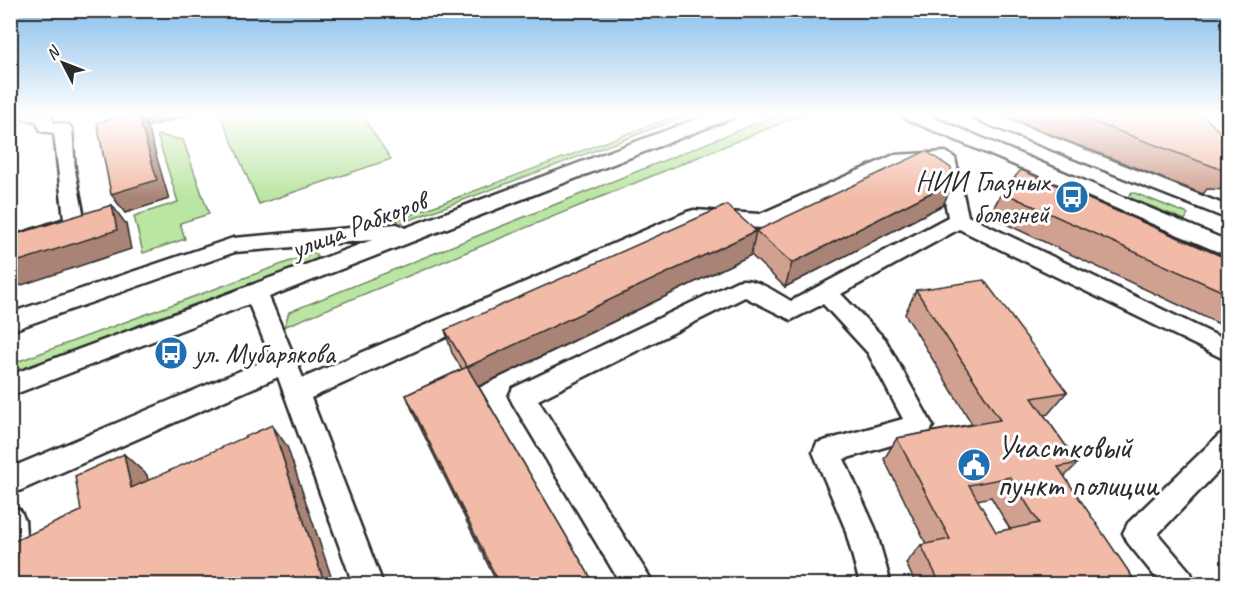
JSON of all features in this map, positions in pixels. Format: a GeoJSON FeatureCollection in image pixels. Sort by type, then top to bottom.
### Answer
{"type":"FeatureCollection","features":[{"type":"Feature","properties":{"kind":"street"},"geometry":{"type":"LineString","coordinates":[[10,244],[75,223],[64,142]]}},
{"type":"Feature","properties":{"kind":"street","name":"улица Рабкоров"},"geometry":{"type":"LineString","coordinates":[[10,386],[653,142]]}},
{"type":"Feature","properties":{"kind":"street"},"geometry":{"type":"LineString","coordinates":[[296,393],[694,217],[762,221],[900,159],[946,158],[964,142]]}},
{"type":"Feature","properties":{"kind":"street"},"geometry":{"type":"LineString","coordinates":[[974,142],[1228,249]]}},
{"type":"Feature","properties":{"kind":"street"},"geometry":{"type":"LineString","coordinates":[[1048,142],[1228,213]]}},
{"type":"Feature","properties":{"kind":"street"},"geometry":{"type":"LineString","coordinates":[[946,158],[959,220]]}},
{"type":"Feature","properties":{"kind":"street"},"geometry":{"type":"LineString","coordinates":[[638,585],[522,396],[745,287],[791,311],[959,220]]}},
{"type":"Feature","properties":{"kind":"street"},"geometry":{"type":"LineString","coordinates":[[959,220],[1228,352]]}},
{"type":"Feature","properties":{"kind":"street"},"geometry":{"type":"LineString","coordinates":[[10,322],[233,245],[426,228]]}},
{"type":"Feature","properties":{"kind":"street"},"geometry":{"type":"LineString","coordinates":[[825,292],[877,346],[920,426],[827,452],[860,528],[875,585]]}},
{"type":"Feature","properties":{"kind":"street"},"geometry":{"type":"LineString","coordinates":[[256,293],[285,363],[368,585]]}},
{"type":"Feature","properties":{"kind":"street"},"geometry":{"type":"LineString","coordinates":[[10,482],[285,363]]}},
{"type":"Feature","properties":{"kind":"street"},"geometry":{"type":"LineString","coordinates":[[1180,585],[1138,533],[1228,443]]}},
{"type":"Feature","properties":{"kind":"street"},"geometry":{"type":"LineString","coordinates":[[10,520],[14,585]]}},
{"type":"Feature","properties":{"kind":"green space"},"geometry":{"type":"Polygon","coordinates":[[[159,142],[184,142],[209,214],[180,223],[185,239],[143,253],[134,216],[178,202],[159,142]]]}},
{"type":"Feature","properties":{"kind":"green space"},"geometry":{"type":"Polygon","coordinates":[[[232,142],[380,142],[391,159],[259,204],[232,142]]]}},
{"type":"Feature","properties":{"kind":"green space"},"geometry":{"type":"Polygon","coordinates":[[[606,142],[618,142],[399,224],[397,220],[606,142]]]}},
{"type":"Feature","properties":{"kind":"green space"},"geometry":{"type":"Polygon","coordinates":[[[710,142],[735,142],[284,327],[289,312],[710,142]]]}},
{"type":"Feature","properties":{"kind":"green space"},"geometry":{"type":"Polygon","coordinates":[[[1132,192],[1188,214],[1185,220],[1128,197],[1132,192]]]}},
{"type":"Feature","properties":{"kind":"green space"},"geometry":{"type":"Polygon","coordinates":[[[315,252],[318,259],[11,373],[11,364],[315,252]]]}},
{"type":"Feature","properties":{"kind":"building"},"geometry":{"type":"Polygon","coordinates":[[[101,142],[146,142],[157,180],[111,194],[101,142]]]}},
{"type":"Feature","properties":{"kind":"building"},"geometry":{"type":"Polygon","coordinates":[[[1147,142],[1228,142],[1228,165],[1225,165],[1223,170],[1147,142]]]}},
{"type":"Feature","properties":{"kind":"building"},"geometry":{"type":"Polygon","coordinates":[[[926,151],[951,168],[954,181],[792,263],[756,231],[926,151]]]}},
{"type":"Feature","properties":{"kind":"building"},"geometry":{"type":"Polygon","coordinates":[[[1021,170],[1228,259],[1228,294],[1002,192],[1021,170]]]}},
{"type":"Feature","properties":{"kind":"building"},"geometry":{"type":"Polygon","coordinates":[[[112,205],[117,230],[10,264],[10,236],[112,205]]]}},
{"type":"Feature","properties":{"kind":"building"},"geometry":{"type":"Polygon","coordinates":[[[727,205],[756,231],[467,367],[445,330],[727,205]]]}},
{"type":"Feature","properties":{"kind":"building"},"geometry":{"type":"Polygon","coordinates":[[[984,280],[1067,392],[1032,398],[1078,463],[1058,467],[1133,578],[1101,585],[941,585],[921,545],[950,539],[897,438],[1000,420],[916,290],[984,280]],[[1010,477],[969,485],[996,532],[1039,523],[1010,477]]]}},
{"type":"Feature","properties":{"kind":"building"},"geometry":{"type":"Polygon","coordinates":[[[467,367],[595,585],[500,585],[406,395],[467,367]]]}},
{"type":"Feature","properties":{"kind":"building"},"geometry":{"type":"Polygon","coordinates":[[[272,425],[325,585],[10,585],[10,543],[81,511],[75,476],[124,454],[131,488],[272,425]]]}},
{"type":"Feature","properties":{"kind":"place","name":"НИИ Глазных болезней"},"geometry":{"type":"Point","coordinates":[1072,197]}},
{"type":"Feature","properties":{"kind":"place","name":"ул. Мубарякова"},"geometry":{"type":"Point","coordinates":[171,353]}},
{"type":"Feature","properties":{"kind":"place","name":"Участковый пункт полиции"},"geometry":{"type":"Point","coordinates":[974,465]}}]}
